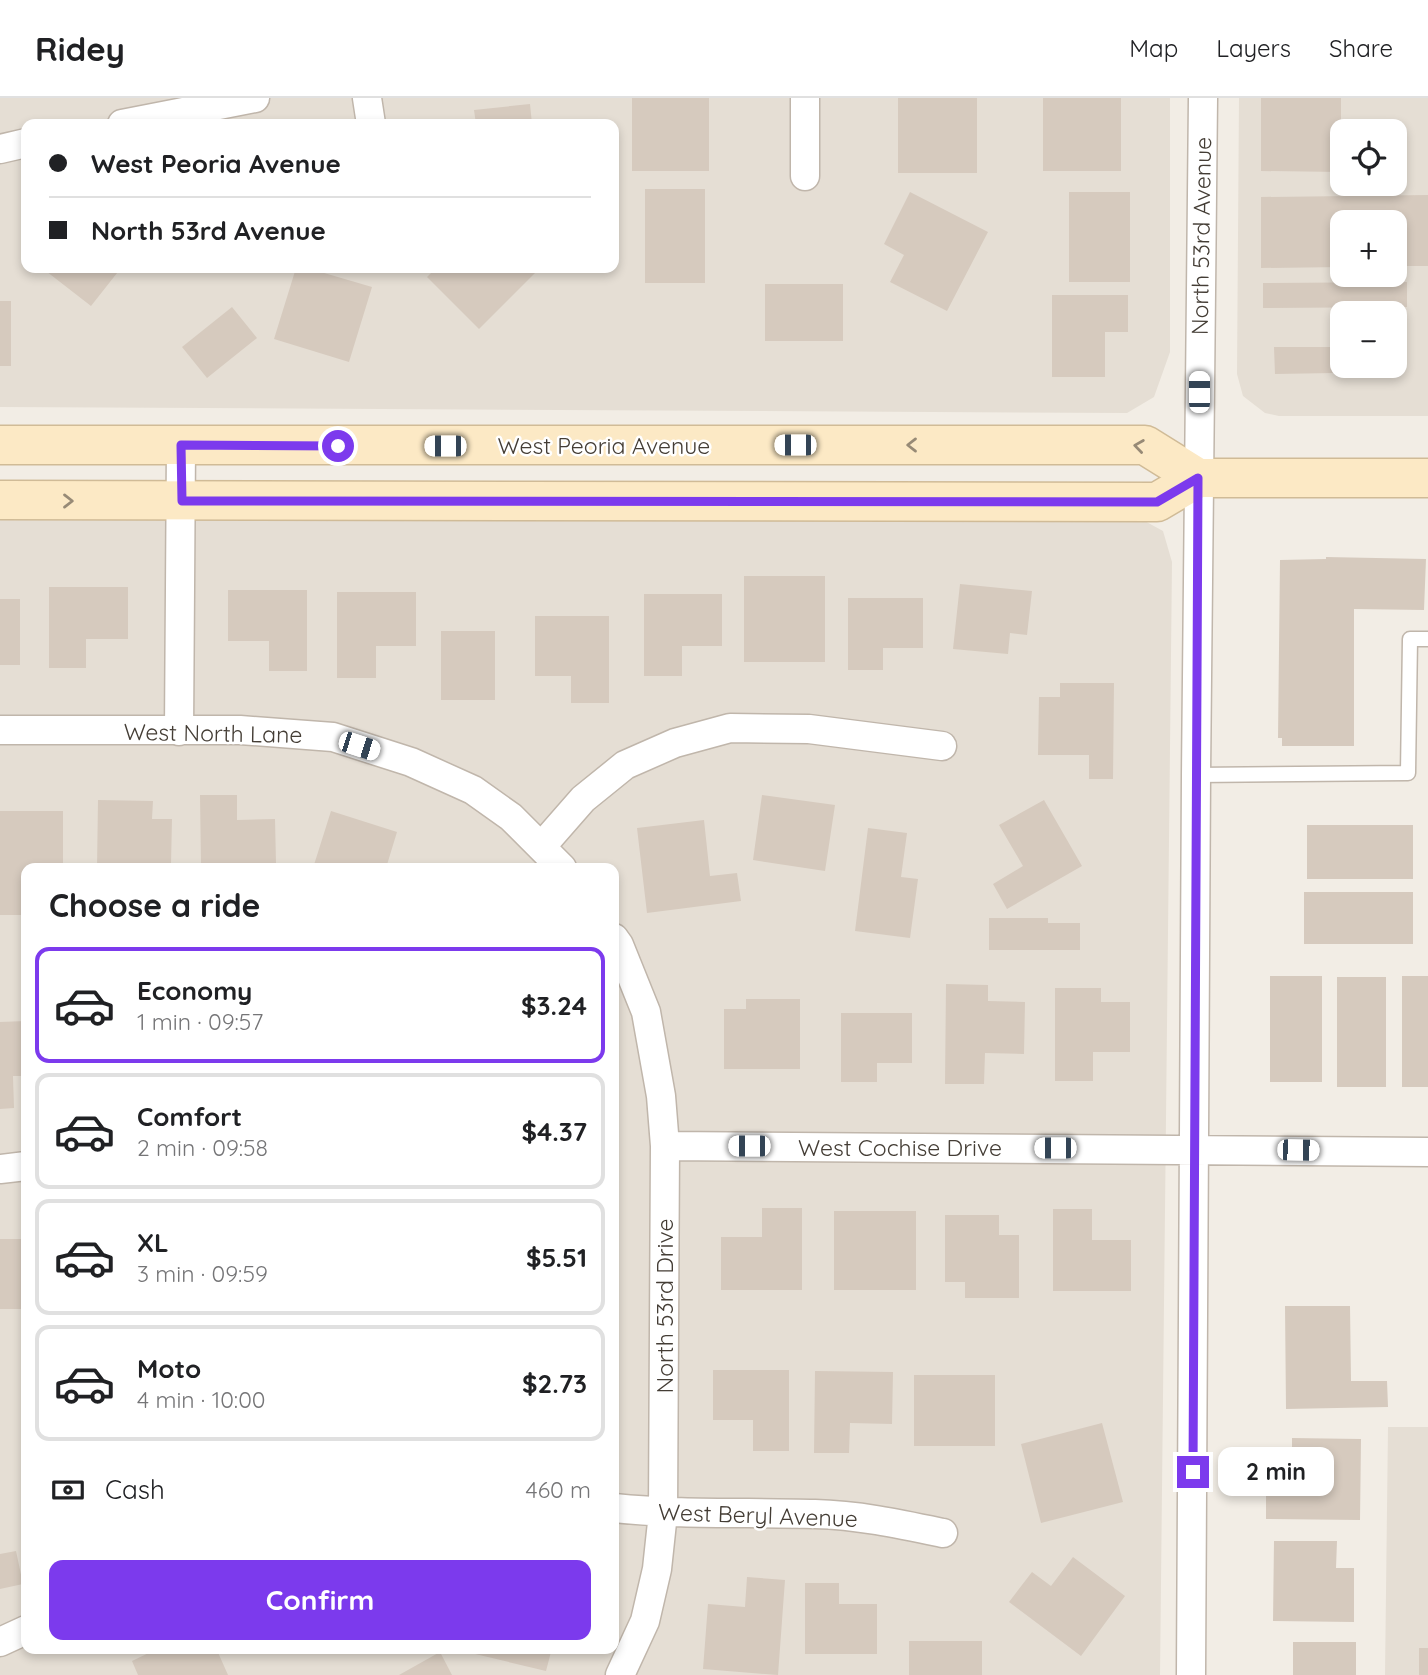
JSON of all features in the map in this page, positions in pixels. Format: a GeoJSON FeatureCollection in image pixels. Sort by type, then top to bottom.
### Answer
{"type":"FeatureCollection","features":[{"type":"Feature","properties":{"kind":"main road","name":"West Peoria Avenue"},"geometry":{"type":"LineString","coordinates":[[0,445],[1145,445],[1198,478]]}},
{"type":"Feature","properties":{"kind":"main road"},"geometry":{"type":"LineString","coordinates":[[0,500],[1157,502],[1198,478],[1428,478]]}},
{"type":"Feature","properties":{"kind":"street"},"geometry":{"type":"LineString","coordinates":[[148,119],[255,98]]}},
{"type":"Feature","properties":{"kind":"street"},"geometry":{"type":"LineString","coordinates":[[367,98],[370,119]]}},
{"type":"Feature","properties":{"kind":"street"},"geometry":{"type":"LineString","coordinates":[[804,177],[805,98]]}},
{"type":"Feature","properties":{"kind":"street","name":"North 53rd Avenue"},"geometry":{"type":"LineString","coordinates":[[1191,1675],[1198,478],[1203,98]]}},
{"type":"Feature","properties":{"kind":"street"},"geometry":{"type":"LineString","coordinates":[[0,149],[21,144]]}},
{"type":"Feature","properties":{"kind":"street"},"geometry":{"type":"LineString","coordinates":[[179,731],[181,445]]}},
{"type":"Feature","properties":{"kind":"street"},"geometry":{"type":"LineString","coordinates":[[557,863],[541,847],[583,799],[625,765],[675,743],[730,728],[808,729],[942,746]]}},
{"type":"Feature","properties":{"kind":"street","name":"West North Lane"},"geometry":{"type":"LineString","coordinates":[[0,730],[240,730],[333,737],[411,762],[472,790],[511,817],[541,847]]}},
{"type":"Feature","properties":{"kind":"street","name":"North 53rd Drive"},"geometry":{"type":"LineString","coordinates":[[619,950],[646,1012],[662,1096],[665,1146],[663,1513],[657,1569],[645,1621],[620,1675]]}},
{"type":"Feature","properties":{"kind":"street","name":"West Cochise Drive"},"geometry":{"type":"LineString","coordinates":[[665,1146],[1428,1152]]}},
{"type":"Feature","properties":{"kind":"street"},"geometry":{"type":"LineString","coordinates":[[0,1169],[21,1167]]}},
{"type":"Feature","properties":{"kind":"street","name":"West Beryl Avenue"},"geometry":{"type":"LineString","coordinates":[[619,1509],[663,1513],[817,1514],[880,1520],[943,1533]]}},
{"type":"Feature","properties":{"kind":"street"},"geometry":{"type":"LineString","coordinates":[[0,1642],[21,1632]]}},
{"type":"Feature","properties":{"kind":"lane"},"geometry":{"type":"LineString","coordinates":[[1196,775],[1408,773],[1410,639],[1428,639]]}},
{"type":"Feature","properties":{"kind":"shaded area"},"geometry":{"type":"Polygon","coordinates":[[[0,98],[1170,98],[1170,352],[1154,397],[1127,413],[0,407],[0,98]]]}},
{"type":"Feature","properties":{"kind":"shaded area"},"geometry":{"type":"Polygon","coordinates":[[[1239,98],[1428,98],[1428,416],[1279,416],[1265,413],[1243,396],[1237,374],[1239,98]]]}},
{"type":"Feature","properties":{"kind":"shaded area"},"geometry":{"type":"Polygon","coordinates":[[[0,518],[1141,519],[1163,531],[1172,562],[1160,1675],[0,1675],[0,518]]]}},
{"type":"Feature","properties":{"kind":"shaded area"},"geometry":{"type":"Polygon","coordinates":[[[1388,1427],[1428,1427],[1428,1675],[1385,1675],[1388,1427]]]}},
{"type":"Feature","properties":{"kind":"building"},"geometry":{"type":"Polygon","coordinates":[[[632,98],[709,98],[709,171],[632,171],[632,98]]]}},
{"type":"Feature","properties":{"kind":"building"},"geometry":{"type":"Polygon","coordinates":[[[898,98],[977,98],[977,173],[898,173],[898,98]]]}},
{"type":"Feature","properties":{"kind":"building"},"geometry":{"type":"Polygon","coordinates":[[[1043,98],[1121,98],[1121,171],[1043,171],[1043,98]]]}},
{"type":"Feature","properties":{"kind":"building"},"geometry":{"type":"Polygon","coordinates":[[[1261,98],[1341,98],[1341,119],[1330,119],[1330,172],[1261,171],[1261,98]]]}},
{"type":"Feature","properties":{"kind":"building"},"geometry":{"type":"Polygon","coordinates":[[[530,104],[532,119],[475,119],[474,110],[530,104]]]}},
{"type":"Feature","properties":{"kind":"building"},"geometry":{"type":"Polygon","coordinates":[[[645,189],[705,189],[705,283],[645,283],[645,189]]]}},
{"type":"Feature","properties":{"kind":"building"},"geometry":{"type":"Polygon","coordinates":[[[910,192],[988,232],[947,311],[890,282],[904,255],[884,244],[910,192]]]}},
{"type":"Feature","properties":{"kind":"building"},"geometry":{"type":"Polygon","coordinates":[[[1069,192],[1130,192],[1130,282],[1069,282],[1069,192]]]}},
{"type":"Feature","properties":{"kind":"building"},"geometry":{"type":"Polygon","coordinates":[[[1428,195],[1428,266],[1407,266],[1407,210],[1330,210],[1330,267],[1261,268],[1261,197],[1428,195]]]}},
{"type":"Feature","properties":{"kind":"building"},"geometry":{"type":"Polygon","coordinates":[[[48,273],[117,273],[91,306],[48,273]]]}},
{"type":"Feature","properties":{"kind":"building"},"geometry":{"type":"Polygon","coordinates":[[[294,273],[324,273],[372,287],[349,362],[274,339],[294,273]]]}},
{"type":"Feature","properties":{"kind":"building"},"geometry":{"type":"Polygon","coordinates":[[[431,273],[535,273],[479,329],[427,277],[431,273]]]}},
{"type":"Feature","properties":{"kind":"building"},"geometry":{"type":"Polygon","coordinates":[[[1263,283],[1330,283],[1330,287],[1407,287],[1407,301],[1330,301],[1330,308],[1263,308],[1263,283]]]}},
{"type":"Feature","properties":{"kind":"building"},"geometry":{"type":"Polygon","coordinates":[[[765,284],[843,284],[843,341],[765,341],[765,284]]]}},
{"type":"Feature","properties":{"kind":"building"},"geometry":{"type":"Polygon","coordinates":[[[1052,295],[1128,295],[1128,332],[1105,332],[1105,377],[1052,377],[1052,295]]]}},
{"type":"Feature","properties":{"kind":"building"},"geometry":{"type":"Polygon","coordinates":[[[0,301],[11,301],[11,366],[0,366],[0,301]]]}},
{"type":"Feature","properties":{"kind":"building"},"geometry":{"type":"Polygon","coordinates":[[[232,307],[257,338],[207,378],[182,347],[232,307]]]}},
{"type":"Feature","properties":{"kind":"building"},"geometry":{"type":"Polygon","coordinates":[[[1274,347],[1330,347],[1330,373],[1275,374],[1274,347]]]}},
{"type":"Feature","properties":{"kind":"building"},"geometry":{"type":"Polygon","coordinates":[[[1326,557],[1426,559],[1424,610],[1354,609],[1354,746],[1282,746],[1282,738],[1278,738],[1280,560],[1326,557]]]}},
{"type":"Feature","properties":{"kind":"building"},"geometry":{"type":"Polygon","coordinates":[[[744,576],[825,576],[825,662],[744,662],[744,576]]]}},
{"type":"Feature","properties":{"kind":"building"},"geometry":{"type":"Polygon","coordinates":[[[960,584],[1032,591],[1027,635],[1010,633],[1008,654],[953,649],[960,584]]]}},
{"type":"Feature","properties":{"kind":"building"},"geometry":{"type":"Polygon","coordinates":[[[49,587],[128,587],[128,639],[86,639],[86,668],[49,668],[49,587]]]}},
{"type":"Feature","properties":{"kind":"building"},"geometry":{"type":"Polygon","coordinates":[[[228,590],[307,590],[307,671],[269,671],[269,641],[228,641],[228,590]]]}},
{"type":"Feature","properties":{"kind":"building"},"geometry":{"type":"Polygon","coordinates":[[[337,592],[416,592],[416,646],[376,646],[376,678],[337,678],[337,592]]]}},
{"type":"Feature","properties":{"kind":"building"},"geometry":{"type":"Polygon","coordinates":[[[644,594],[722,594],[722,646],[682,646],[682,676],[644,676],[644,594]]]}},
{"type":"Feature","properties":{"kind":"building"},"geometry":{"type":"Polygon","coordinates":[[[848,598],[923,598],[923,648],[883,648],[883,670],[848,670],[848,598]]]}},
{"type":"Feature","properties":{"kind":"building"},"geometry":{"type":"Polygon","coordinates":[[[0,599],[20,599],[20,665],[0,665],[0,599]]]}},
{"type":"Feature","properties":{"kind":"building"},"geometry":{"type":"Polygon","coordinates":[[[535,616],[609,616],[609,703],[571,703],[571,676],[535,676],[535,616]]]}},
{"type":"Feature","properties":{"kind":"building"},"geometry":{"type":"Polygon","coordinates":[[[441,631],[495,631],[495,700],[441,700],[441,631]]]}},
{"type":"Feature","properties":{"kind":"building"},"geometry":{"type":"Polygon","coordinates":[[[1060,683],[1114,683],[1113,779],[1089,779],[1089,755],[1038,755],[1039,697],[1060,697],[1060,683]]]}},
{"type":"Feature","properties":{"kind":"building"},"geometry":{"type":"Polygon","coordinates":[[[200,795],[237,795],[237,820],[275,819],[276,863],[201,863],[200,795]]]}},
{"type":"Feature","properties":{"kind":"building"},"geometry":{"type":"Polygon","coordinates":[[[762,795],[835,805],[825,871],[753,860],[762,795]]]}},
{"type":"Feature","properties":{"kind":"building"},"geometry":{"type":"Polygon","coordinates":[[[98,800],[153,801],[152,819],[172,819],[171,863],[97,863],[98,800]]]}},
{"type":"Feature","properties":{"kind":"building"},"geometry":{"type":"Polygon","coordinates":[[[1044,800],[1082,866],[1007,909],[993,884],[1023,866],[999,825],[1044,800]]]}},
{"type":"Feature","properties":{"kind":"building"},"geometry":{"type":"Polygon","coordinates":[[[0,811],[63,811],[63,863],[21,863],[21,915],[0,915],[0,811]]]}},
{"type":"Feature","properties":{"kind":"building"},"geometry":{"type":"Polygon","coordinates":[[[331,811],[397,832],[388,863],[315,863],[331,811]]]}},
{"type":"Feature","properties":{"kind":"building"},"geometry":{"type":"Polygon","coordinates":[[[704,820],[710,876],[737,873],[741,901],[647,913],[637,828],[704,820]]]}},
{"type":"Feature","properties":{"kind":"building"},"geometry":{"type":"Polygon","coordinates":[[[1307,825],[1413,825],[1413,879],[1307,879],[1307,825]]]}},
{"type":"Feature","properties":{"kind":"building"},"geometry":{"type":"Polygon","coordinates":[[[868,828],[907,833],[901,877],[918,879],[910,938],[855,931],[868,828]]]}},
{"type":"Feature","properties":{"kind":"building"},"geometry":{"type":"Polygon","coordinates":[[[1304,892],[1413,892],[1413,944],[1304,944],[1304,892]]]}},
{"type":"Feature","properties":{"kind":"building"},"geometry":{"type":"Polygon","coordinates":[[[989,918],[1048,918],[1048,923],[1080,923],[1080,950],[989,950],[989,918]]]}},
{"type":"Feature","properties":{"kind":"building"},"geometry":{"type":"Polygon","coordinates":[[[1270,976],[1322,976],[1322,1082],[1270,1082],[1270,976]]]}},
{"type":"Feature","properties":{"kind":"building"},"geometry":{"type":"Polygon","coordinates":[[[1402,976],[1428,976],[1428,1087],[1402,1087],[1402,976]]]}},
{"type":"Feature","properties":{"kind":"building"},"geometry":{"type":"Polygon","coordinates":[[[1337,977],[1386,977],[1386,1087],[1337,1087],[1337,977]]]}},
{"type":"Feature","properties":{"kind":"building"},"geometry":{"type":"Polygon","coordinates":[[[946,984],[988,985],[988,1001],[1025,1002],[1024,1054],[985,1053],[984,1084],[945,1084],[946,984]]]}},
{"type":"Feature","properties":{"kind":"building"},"geometry":{"type":"Polygon","coordinates":[[[1055,988],[1101,988],[1101,1002],[1130,1002],[1130,1052],[1093,1052],[1093,1081],[1055,1081],[1055,988]]]}},
{"type":"Feature","properties":{"kind":"building"},"geometry":{"type":"Polygon","coordinates":[[[746,999],[800,999],[800,1069],[724,1069],[724,1009],[746,1009],[746,999]]]}},
{"type":"Feature","properties":{"kind":"building"},"geometry":{"type":"Polygon","coordinates":[[[841,1013],[912,1013],[912,1063],[877,1063],[877,1082],[841,1082],[841,1013]]]}},
{"type":"Feature","properties":{"kind":"building"},"geometry":{"type":"Polygon","coordinates":[[[21,1021],[21,1076],[13,1076],[14,1108],[0,1109],[0,1022],[21,1021]]]}},
{"type":"Feature","properties":{"kind":"building"},"geometry":{"type":"Polygon","coordinates":[[[762,1208],[802,1208],[802,1290],[721,1290],[721,1237],[762,1237],[762,1208]]]}},
{"type":"Feature","properties":{"kind":"building"},"geometry":{"type":"Polygon","coordinates":[[[1053,1209],[1092,1209],[1092,1240],[1131,1240],[1131,1291],[1053,1291],[1053,1209]]]}},
{"type":"Feature","properties":{"kind":"building"},"geometry":{"type":"Polygon","coordinates":[[[834,1211],[916,1211],[916,1290],[834,1290],[834,1211]]]}},
{"type":"Feature","properties":{"kind":"building"},"geometry":{"type":"Polygon","coordinates":[[[945,1215],[999,1215],[999,1235],[1019,1235],[1019,1298],[965,1298],[965,1282],[945,1282],[945,1215]]]}},
{"type":"Feature","properties":{"kind":"building"},"geometry":{"type":"Polygon","coordinates":[[[0,1239],[21,1239],[21,1309],[0,1309],[0,1239]]]}},
{"type":"Feature","properties":{"kind":"building"},"geometry":{"type":"Polygon","coordinates":[[[1285,1306],[1350,1306],[1351,1381],[1387,1381],[1388,1407],[1286,1409],[1285,1306]]]}},
{"type":"Feature","properties":{"kind":"building"},"geometry":{"type":"Polygon","coordinates":[[[713,1370],[789,1370],[789,1451],[753,1451],[753,1420],[713,1420],[713,1370]]]}},
{"type":"Feature","properties":{"kind":"building"},"geometry":{"type":"Polygon","coordinates":[[[815,1371],[893,1372],[892,1424],[850,1423],[849,1453],[814,1453],[815,1371]]]}},
{"type":"Feature","properties":{"kind":"building"},"geometry":{"type":"Polygon","coordinates":[[[914,1375],[995,1375],[995,1446],[914,1446],[914,1375]]]}},
{"type":"Feature","properties":{"kind":"building"},"geometry":{"type":"Polygon","coordinates":[[[1102,1423],[1123,1502],[1041,1523],[1021,1444],[1102,1423]]]}},
{"type":"Feature","properties":{"kind":"building"},"geometry":{"type":"Polygon","coordinates":[[[1292,1438],[1361,1439],[1360,1520],[1266,1519],[1266,1487],[1292,1487],[1292,1438]]]}},
{"type":"Feature","properties":{"kind":"building"},"geometry":{"type":"Polygon","coordinates":[[[1274,1541],[1337,1541],[1336,1568],[1354,1568],[1354,1622],[1273,1621],[1274,1541]]]}},
{"type":"Feature","properties":{"kind":"building"},"geometry":{"type":"Polygon","coordinates":[[[16,1551],[21,1584],[0,1589],[0,1554],[16,1551]]]}},
{"type":"Feature","properties":{"kind":"building"},"geometry":{"type":"Polygon","coordinates":[[[1073,1557],[1125,1596],[1081,1656],[1009,1602],[1032,1572],[1051,1586],[1073,1557]]]}},
{"type":"Feature","properties":{"kind":"building"},"geometry":{"type":"Polygon","coordinates":[[[747,1577],[785,1580],[778,1675],[703,1669],[708,1604],[745,1607],[747,1577]]]}},
{"type":"Feature","properties":{"kind":"building"},"geometry":{"type":"Polygon","coordinates":[[[805,1583],[839,1583],[839,1604],[877,1604],[877,1654],[805,1654],[805,1583]]]}},
{"type":"Feature","properties":{"kind":"building"},"geometry":{"type":"Polygon","coordinates":[[[909,1641],[982,1641],[982,1675],[909,1675],[909,1641]]]}},
{"type":"Feature","properties":{"kind":"building"},"geometry":{"type":"Polygon","coordinates":[[[1293,1642],[1356,1642],[1356,1675],[1293,1675],[1293,1642]]]}},
{"type":"Feature","properties":{"kind":"building"},"geometry":{"type":"Polygon","coordinates":[[[1419,1648],[1428,1648],[1428,1675],[1419,1675],[1419,1648]]]}},
{"type":"Feature","properties":{"kind":"building"},"geometry":{"type":"Polygon","coordinates":[[[147,1654],[219,1654],[228,1675],[138,1675],[132,1661],[147,1654]]]}},
{"type":"Feature","properties":{"kind":"building"},"geometry":{"type":"Polygon","coordinates":[[[441,1654],[452,1675],[399,1675],[441,1654]]]}},
{"type":"Feature","properties":{"kind":"building"},"geometry":{"type":"Polygon","coordinates":[[[475,1654],[550,1654],[546,1671],[475,1654]]]}},
{"type":"Feature","properties":{"kind":"route"},"geometry":{"type":"LineString","coordinates":[[338,446],[181,445],[182,501],[1157,502],[1198,478],[1193,1472]]}}]}
